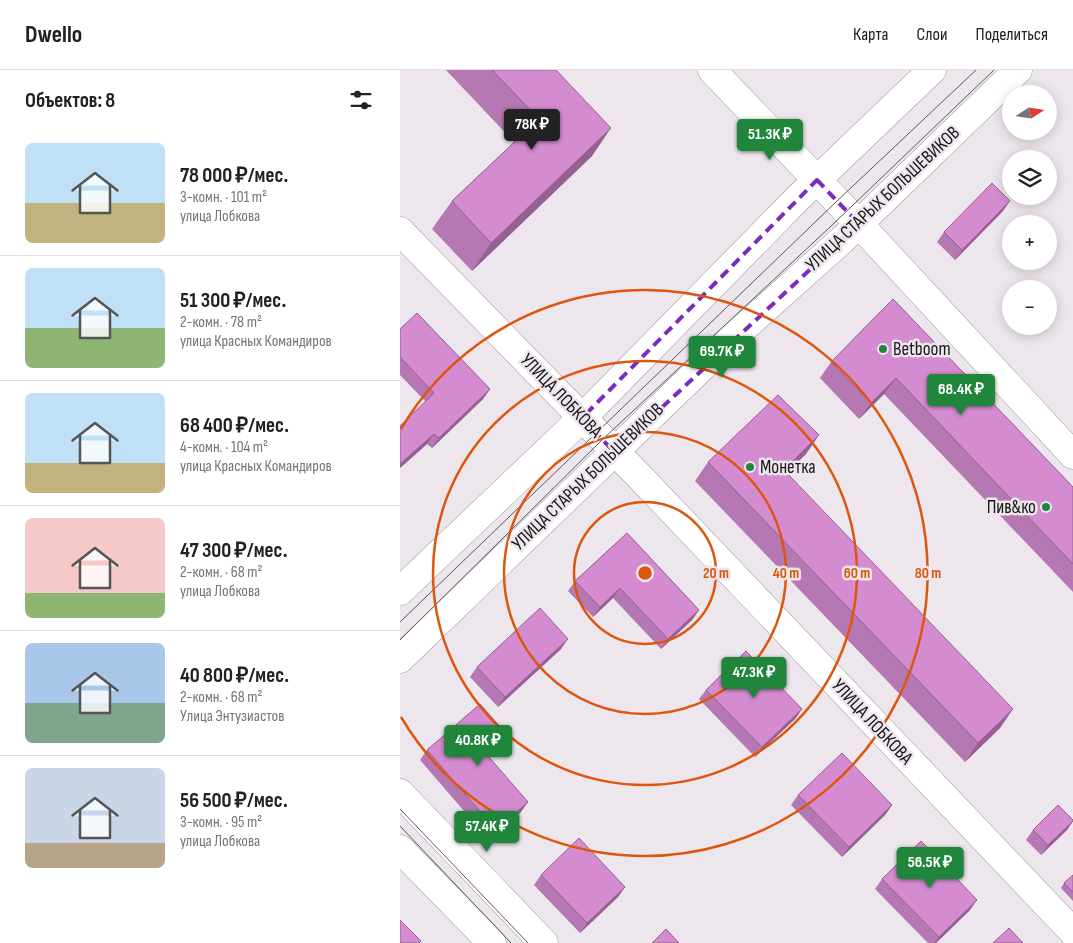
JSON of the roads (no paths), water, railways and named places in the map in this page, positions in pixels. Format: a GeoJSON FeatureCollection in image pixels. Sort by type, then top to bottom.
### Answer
{"type":"FeatureCollection","features":[{"type":"Feature","properties":{"kind":"street"},"geometry":{"type":"LineString","coordinates":[[712,70],[1073,455]]}},
{"type":"Feature","properties":{"kind":"street"},"geometry":{"type":"LineString","coordinates":[[400,591],[582,418],[817,180],[932,70]]}},
{"type":"Feature","properties":{"kind":"street","name":"УЛИЦА СТАРЫХ БОЛЬШЕВИКОВ"},"geometry":{"type":"LineString","coordinates":[[400,659],[729,341],[858,224],[1018,70]]}},
{"type":"Feature","properties":{"kind":"street","name":"УЛИЦА ЛОБКОВА"},"geometry":{"type":"LineString","coordinates":[[400,231],[582,418],[1073,932]]}},
{"type":"Feature","properties":{"kind":"street"},"geometry":{"type":"LineString","coordinates":[[400,793],[544,943]]}},
{"type":"Feature","properties":{"kind":"street"},"geometry":{"type":"LineString","coordinates":[[400,849],[492,943]]}},
{"type":"Feature","properties":{"kind":"tram line"},"geometry":{"type":"LineString","coordinates":[[400,622],[837,201],[976,70]]}},
{"type":"Feature","properties":{"kind":"tram line"},"geometry":{"type":"LineString","coordinates":[[400,640],[603,439],[829,228],[994,70]]}},
{"type":"Feature","properties":{"kind":"tram line"},"geometry":{"type":"LineString","coordinates":[[400,809],[528,943]]}},
{"type":"Feature","properties":{"kind":"tram line"},"geometry":{"type":"LineString","coordinates":[[400,826],[511,943]]}},
{"type":"Feature","properties":{"kind":"place","name":"Betboom"},"geometry":{"type":"Point","coordinates":[883,349]}},
{"type":"Feature","properties":{"kind":"place","name":"Монетка"},"geometry":{"type":"Point","coordinates":[750,467]}},
{"type":"Feature","properties":{"kind":"place","name":"Пив&ко"},"geometry":{"type":"Point","coordinates":[1046,507]}}]}
